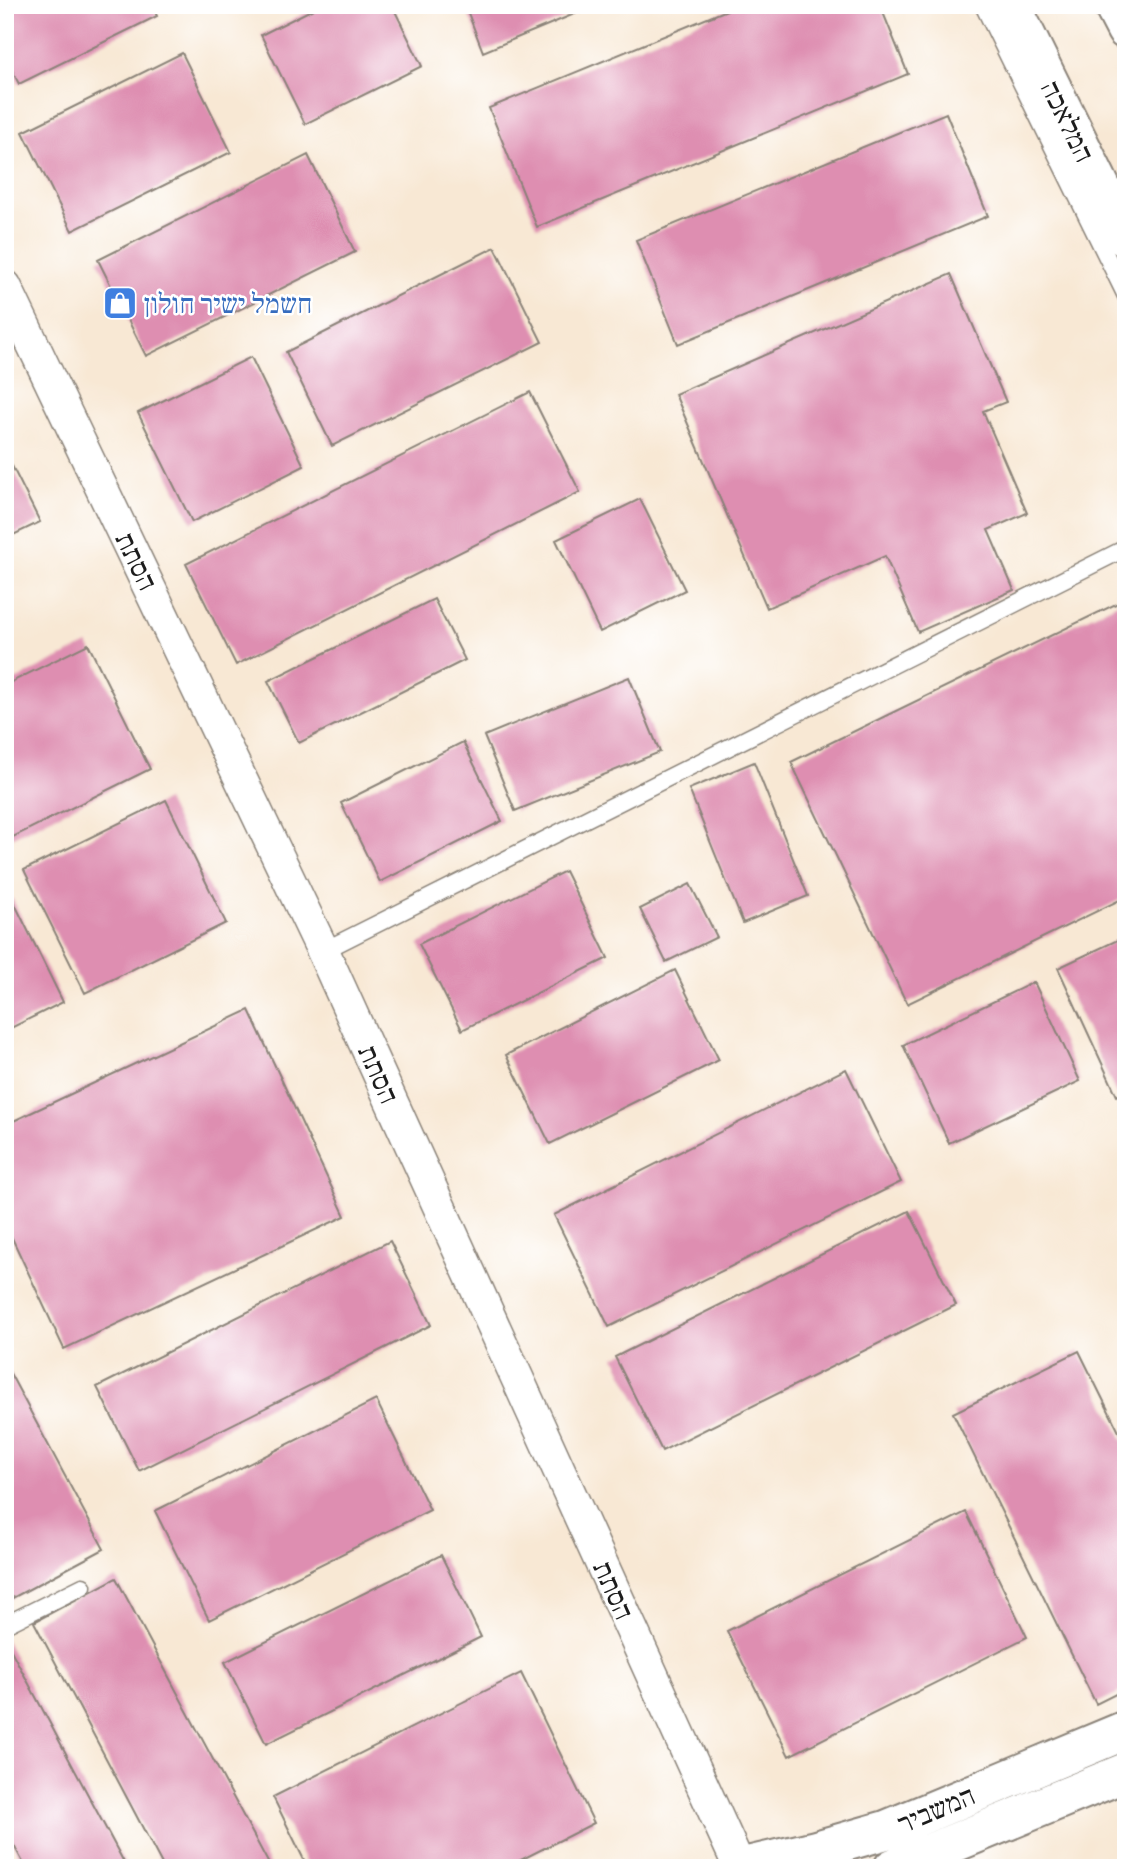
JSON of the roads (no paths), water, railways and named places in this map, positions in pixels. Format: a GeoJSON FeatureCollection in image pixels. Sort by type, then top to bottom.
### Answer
{"type":"FeatureCollection","features":[{"type":"Feature","properties":{"kind":"street","name":"המלאכה"},"geometry":{"type":"LineString","coordinates":[[1010,5],[1126,238]]}},
{"type":"Feature","properties":{"kind":"street"},"geometry":{"type":"LineString","coordinates":[[1113,5],[1126,30]]}},
{"type":"Feature","properties":{"kind":"street","name":"הסתת"},"geometry":{"type":"LineString","coordinates":[[5,286],[323,951],[740,1868]]}},
{"type":"Feature","properties":{"kind":"street","name":"המשביר"},"geometry":{"type":"LineString","coordinates":[[740,1868],[886,1830],[1126,1730]]}},
{"type":"Feature","properties":{"kind":"street","name":"המשביר"},"geometry":{"type":"LineString","coordinates":[[892,1868],[1126,1772]]}},
{"type":"Feature","properties":{"kind":"lane"},"geometry":{"type":"LineString","coordinates":[[983,5],[1126,296]]}},
{"type":"Feature","properties":{"kind":"lane"},"geometry":{"type":"LineString","coordinates":[[323,951],[1126,548]]}},
{"type":"Feature","properties":{"kind":"lane"},"geometry":{"type":"LineString","coordinates":[[5,1625],[83,1586]]}},
{"type":"Feature","properties":{"kind":"place","name":"חשמל ישיר חולון"},"geometry":{"type":"Point","coordinates":[120,303]}}]}
